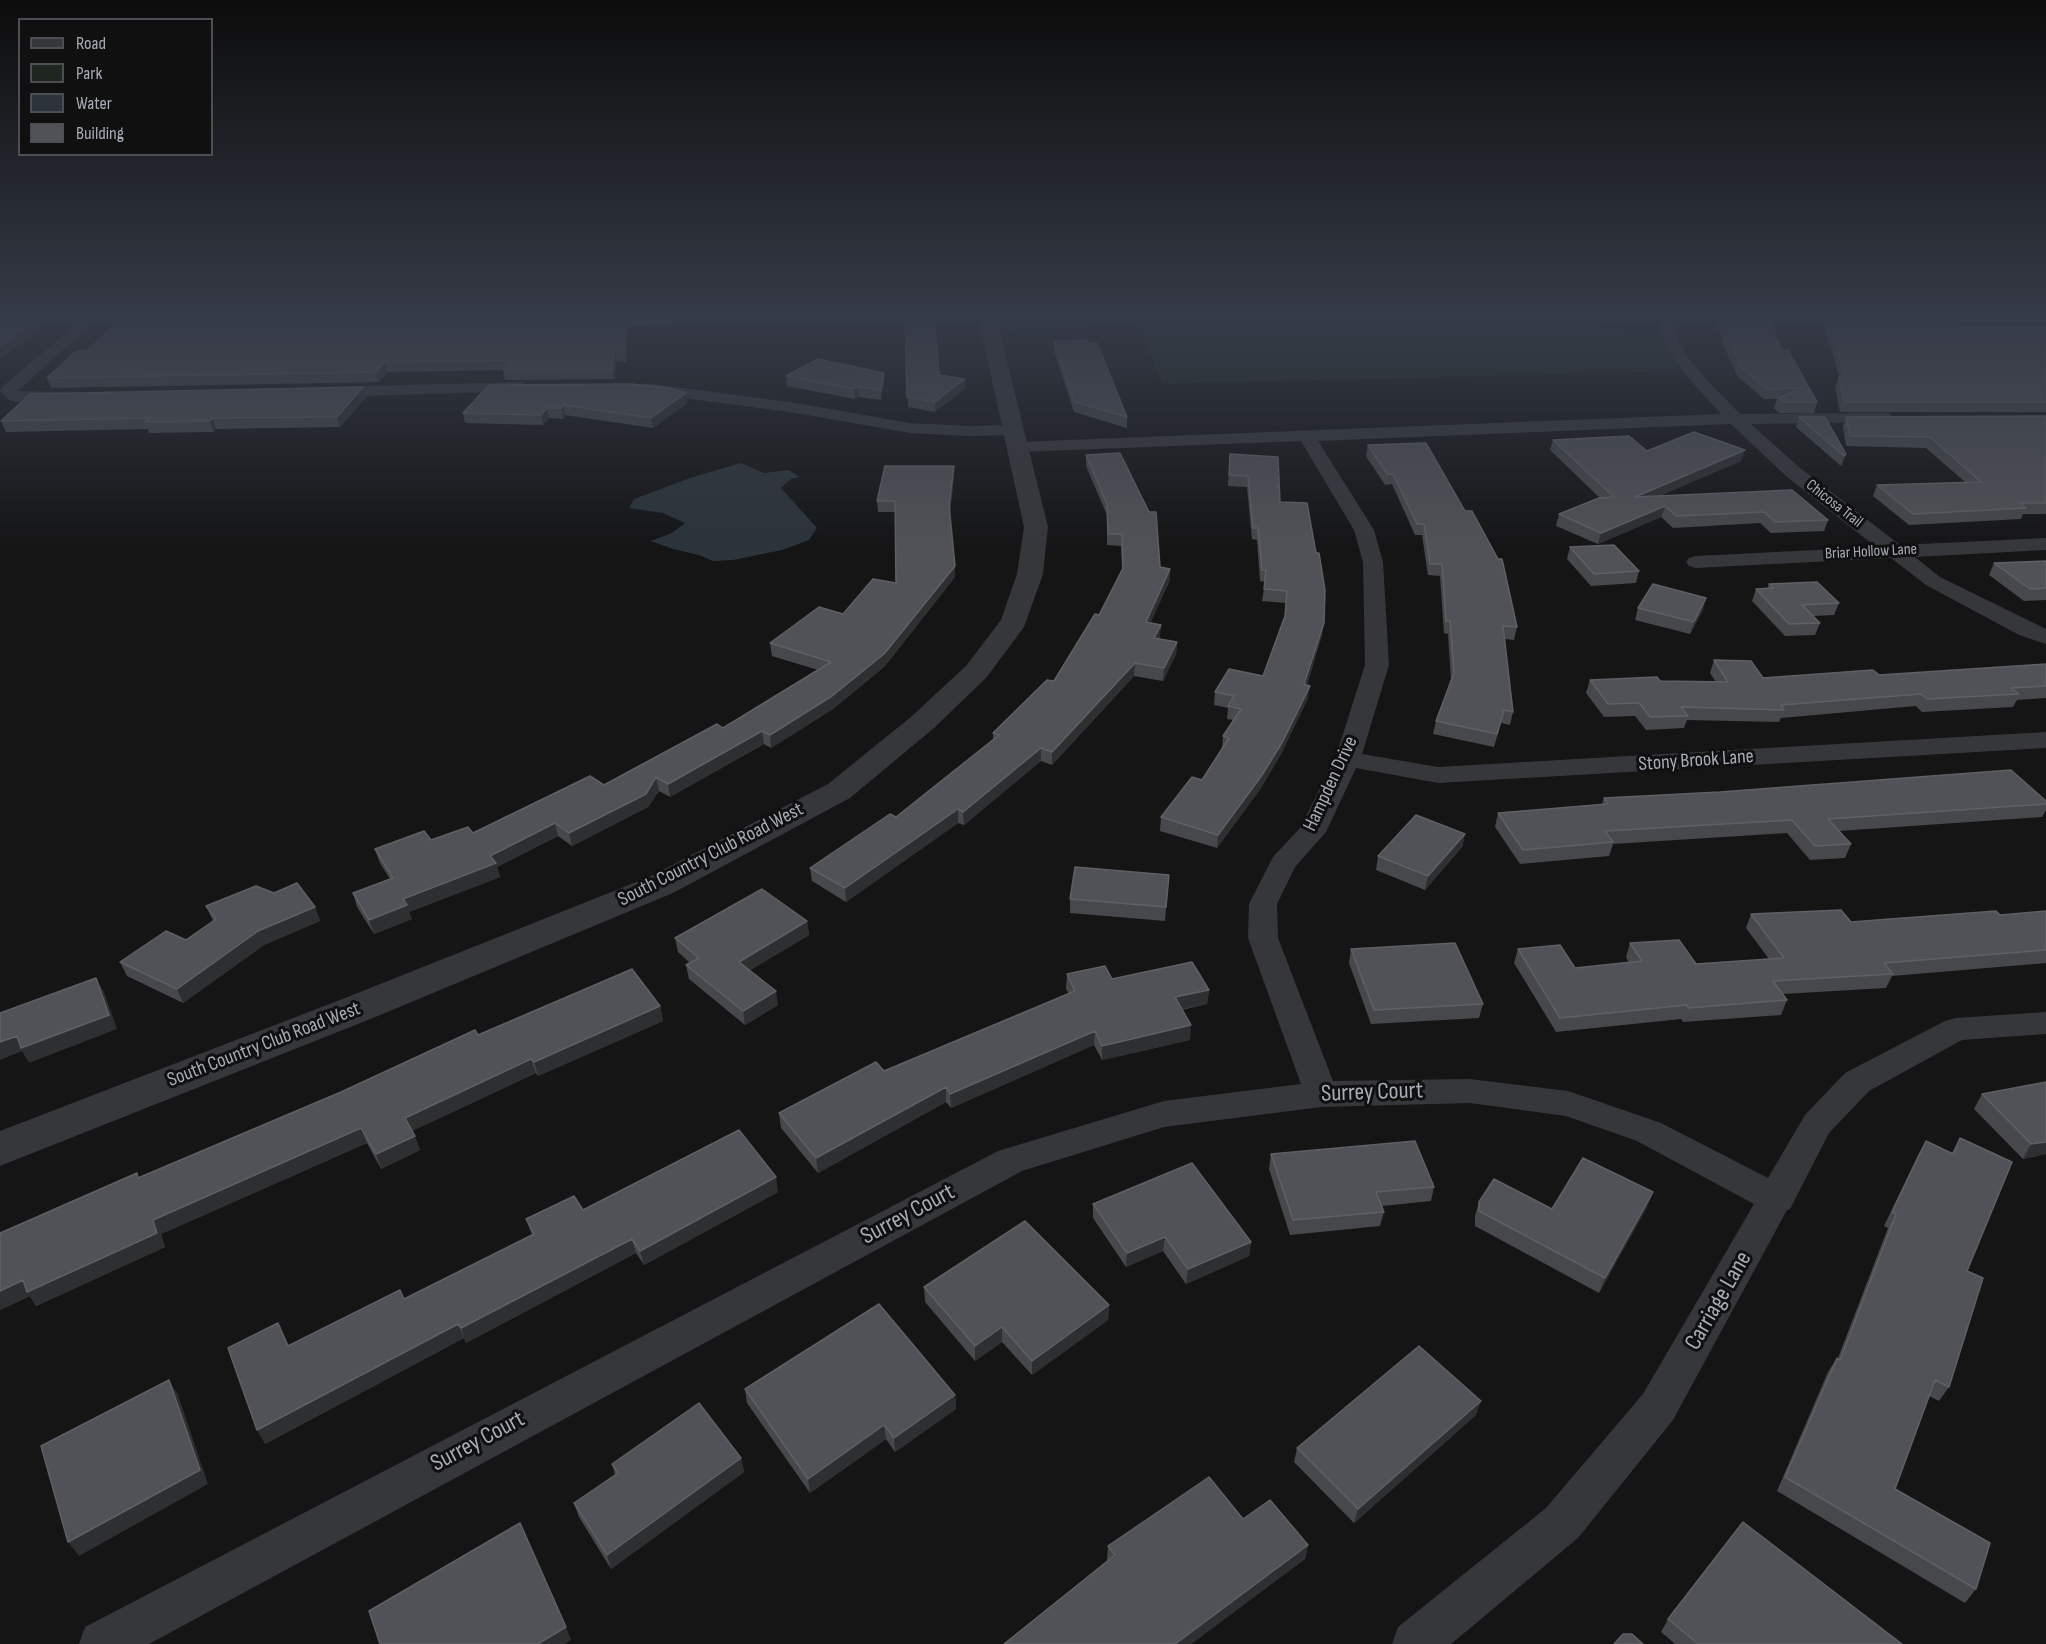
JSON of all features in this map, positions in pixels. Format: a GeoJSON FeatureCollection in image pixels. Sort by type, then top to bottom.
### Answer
{"type":"FeatureCollection","features":[{"type":"Feature","properties":{"kind":"street"},"geometry":{"type":"LineString","coordinates":[[16,398],[34,398]]}},
{"type":"Feature","properties":{"kind":"street"},"geometry":{"type":"LineString","coordinates":[[727,398],[910,428],[969,431],[1015,438],[1306,435],[1735,419],[1903,417]]}},
{"type":"Feature","properties":{"kind":"street","name":"South Country Club Road West"},"geometry":{"type":"LineString","coordinates":[[0,1149],[359,1008],[661,885],[839,791],[923,722],[976,672],[1014,621],[1030,573],[1036,527],[1006,398]]}},
{"type":"Feature","properties":{"kind":"street","name":"Chicosa Trail"},"geometry":{"type":"LineString","coordinates":[[1716,398],[1735,419],[1793,472],[1933,581],[2027,630],[2046,637]]}},
{"type":"Feature","properties":{"kind":"street","name":"Hampden Drive"},"geometry":{"type":"LineString","coordinates":[[1306,435],[1364,530],[1373,562],[1377,665],[1347,759],[1312,831],[1283,863],[1263,904],[1263,938],[1321,1094]]}},
{"type":"Feature","properties":{"kind":"street","name":"Briar Hollow Lane"},"geometry":{"type":"LineString","coordinates":[[1696,562],[2046,544]]}},
{"type":"Feature","properties":{"kind":"street","name":"Stony Brook Lane"},"geometry":{"type":"LineString","coordinates":[[1347,759],[1438,775],[2046,740]]}},
{"type":"Feature","properties":{"kind":"street","name":"Carriage Lane"},"geometry":{"type":"LineString","coordinates":[[1415,1644],[1562,1523],[1647,1421],[1658,1407],[1777,1199],[1817,1124],[1857,1082],[1956,1029],[2046,1023]]}},
{"type":"Feature","properties":{"kind":"street","name":"Surrey Court"},"geometry":{"type":"LineString","coordinates":[[102,1644],[1010,1161],[1164,1114],[1321,1094],[1470,1091],[1568,1104],[1649,1132],[1777,1199]]}},
{"type":"Feature","properties":{"kind":"water"},"geometry":{"type":"Polygon","coordinates":[[[741,463],[764,473],[788,470],[800,477],[791,479],[781,488],[817,528],[809,540],[782,550],[733,560],[713,561],[651,541],[672,533],[685,523],[663,513],[629,508],[634,499],[690,478],[741,463]]]}},
{"type":"Feature","properties":{"kind":"building"},"geometry":{"type":"Polygon","coordinates":[[[26,398],[354,398],[337,417],[213,418],[210,421],[145,422],[150,418],[1,421],[26,398]]]}},
{"type":"Feature","properties":{"kind":"building"},"geometry":{"type":"Polygon","coordinates":[[[477,398],[679,398],[651,418],[563,405],[561,408],[547,408],[541,415],[463,413],[477,398]]]}},
{"type":"Feature","properties":{"kind":"building"},"geometry":{"type":"Polygon","coordinates":[[[911,398],[941,398],[935,402],[911,398]]]}},
{"type":"Feature","properties":{"kind":"building"},"geometry":{"type":"Polygon","coordinates":[[[1073,398],[1119,398],[1127,417],[1074,402],[1073,398]]]}},
{"type":"Feature","properties":{"kind":"building"},"geometry":{"type":"Polygon","coordinates":[[[1778,398],[1815,398],[1817,402],[1782,402],[1778,398]]]}},
{"type":"Feature","properties":{"kind":"building"},"geometry":{"type":"Polygon","coordinates":[[[1843,398],[2046,398],[2046,402],[1844,402],[1843,398]]]}},
{"type":"Feature","properties":{"kind":"building"},"geometry":{"type":"Polygon","coordinates":[[[2046,416],[2046,503],[2020,503],[2026,508],[1913,514],[1877,485],[1981,482],[1930,437],[1850,436],[1846,417],[2046,416]]]}},
{"type":"Feature","properties":{"kind":"building"},"geometry":{"type":"Polygon","coordinates":[[[1799,417],[1825,417],[1846,454],[1844,456],[1799,417]]]}},
{"type":"Feature","properties":{"kind":"building"},"geometry":{"type":"Polygon","coordinates":[[[1694,432],[1745,450],[1635,497],[1792,490],[1828,520],[1775,522],[1764,512],[1676,516],[1665,506],[1601,533],[1559,514],[1599,498],[1614,497],[1553,440],[1629,436],[1647,451],[1694,432]]]}},
{"type":"Feature","properties":{"kind":"building"},"geometry":{"type":"Polygon","coordinates":[[[1426,443],[1465,511],[1472,511],[1498,559],[1502,559],[1517,627],[1503,626],[1513,712],[1504,710],[1497,734],[1436,721],[1454,673],[1450,621],[1446,621],[1442,564],[1430,564],[1424,524],[1417,524],[1393,474],[1387,474],[1368,445],[1426,443]]]}},
{"type":"Feature","properties":{"kind":"building"},"geometry":{"type":"Polygon","coordinates":[[[1120,453],[1149,512],[1156,512],[1160,567],[1170,569],[1146,622],[1161,625],[1154,638],[1177,642],[1164,668],[1135,663],[1052,752],[1041,748],[963,812],[958,809],[845,888],[810,868],[890,814],[896,817],[999,735],[993,733],[1047,680],[1054,681],[1095,614],[1099,615],[1123,568],[1122,534],[1108,534],[1107,504],[1086,455],[1120,453]]]}},
{"type":"Feature","properties":{"kind":"building"},"geometry":{"type":"Polygon","coordinates":[[[1230,454],[1278,457],[1280,502],[1307,503],[1325,590],[1324,623],[1304,684],[1310,686],[1283,741],[1262,775],[1218,835],[1161,817],[1192,777],[1202,780],[1229,738],[1223,736],[1241,709],[1228,706],[1234,696],[1215,692],[1229,669],[1263,676],[1285,616],[1287,591],[1264,589],[1266,570],[1262,570],[1258,528],[1253,528],[1248,476],[1229,475],[1230,454]]]}},
{"type":"Feature","properties":{"kind":"building"},"geometry":{"type":"Polygon","coordinates":[[[885,466],[954,466],[949,505],[955,566],[884,654],[832,696],[770,735],[762,731],[668,784],[656,777],[646,794],[569,833],[555,823],[490,856],[496,863],[403,899],[407,905],[369,920],[353,893],[393,878],[375,849],[424,831],[431,840],[468,827],[473,833],[590,776],[604,785],[717,724],[723,728],[831,662],[770,643],[819,607],[843,614],[873,579],[896,583],[895,501],[877,501],[885,466]]]}},
{"type":"Feature","properties":{"kind":"building"},"geometry":{"type":"Polygon","coordinates":[[[1614,545],[1639,571],[1594,574],[1570,547],[1614,545]]]}},
{"type":"Feature","properties":{"kind":"building"},"geometry":{"type":"Polygon","coordinates":[[[2046,561],[2046,588],[2030,589],[1994,563],[2046,561]]]}},
{"type":"Feature","properties":{"kind":"building"},"geometry":{"type":"Polygon","coordinates":[[[1817,582],[1839,603],[1802,605],[1820,623],[1789,624],[1756,589],[1774,588],[1769,584],[1817,582]]]}},
{"type":"Feature","properties":{"kind":"building"},"geometry":{"type":"Polygon","coordinates":[[[1653,584],[1706,598],[1694,622],[1638,608],[1653,584]]]}},
{"type":"Feature","properties":{"kind":"building"},"geometry":{"type":"Polygon","coordinates":[[[1714,660],[1751,661],[1763,678],[1873,670],[1879,675],[2046,664],[2046,686],[2011,688],[2019,694],[1927,699],[1921,694],[1781,705],[1784,710],[1681,707],[1688,716],[1650,717],[1639,703],[1608,704],[1590,680],[1657,677],[1660,681],[1728,682],[1714,660]]]}},
{"type":"Feature","properties":{"kind":"building"},"geometry":{"type":"Polygon","coordinates":[[[2011,770],[2046,801],[2046,804],[1828,819],[1851,844],[1815,846],[1792,820],[1605,831],[1613,842],[1523,850],[1498,813],[1608,804],[1604,798],[1720,792],[2011,770]]]}},
{"type":"Feature","properties":{"kind":"building"},"geometry":{"type":"Polygon","coordinates":[[[1416,815],[1465,834],[1428,876],[1378,856],[1416,815]]]}},
{"type":"Feature","properties":{"kind":"building"},"geometry":{"type":"Polygon","coordinates":[[[1075,867],[1169,875],[1166,907],[1070,899],[1075,867]]]}},
{"type":"Feature","properties":{"kind":"building"},"geometry":{"type":"Polygon","coordinates":[[[297,883],[315,907],[258,931],[177,989],[120,962],[166,931],[186,940],[216,919],[206,906],[256,886],[274,893],[297,883]]]}},
{"type":"Feature","properties":{"kind":"building"},"geometry":{"type":"Polygon","coordinates":[[[762,889],[807,921],[739,962],[776,991],[743,1011],[686,965],[699,958],[675,938],[762,889]]]}},
{"type":"Feature","properties":{"kind":"building"},"geometry":{"type":"Polygon","coordinates":[[[1841,910],[1851,922],[1996,911],[2000,915],[2046,911],[2046,950],[1884,963],[1893,974],[1773,981],[1787,1000],[1688,1008],[1687,1005],[1560,1018],[1518,949],[1560,945],[1575,968],[1642,961],[1630,943],[1679,940],[1696,964],[1784,958],[1751,914],[1841,910]]]}},
{"type":"Feature","properties":{"kind":"building"},"geometry":{"type":"Polygon","coordinates":[[[1455,943],[1483,1004],[1374,1010],[1351,949],[1455,943]]]}},
{"type":"Feature","properties":{"kind":"building"},"geometry":{"type":"Polygon","coordinates":[[[1192,962],[1209,990],[1175,997],[1191,1025],[1102,1046],[1095,1031],[950,1094],[946,1087],[816,1158],[779,1113],[876,1062],[884,1071],[1075,991],[1067,974],[1105,966],[1112,979],[1192,962]]]}},
{"type":"Feature","properties":{"kind":"building"},"geometry":{"type":"Polygon","coordinates":[[[632,969],[660,1006],[534,1062],[531,1059],[405,1118],[415,1136],[376,1154],[361,1128],[153,1220],[157,1233],[27,1292],[23,1280],[0,1291],[0,1233],[137,1173],[138,1178],[341,1092],[475,1030],[478,1035],[632,969]]]}},
{"type":"Feature","properties":{"kind":"building"},"geometry":{"type":"Polygon","coordinates":[[[96,978],[109,1015],[21,1048],[17,1036],[0,1042],[0,1013],[96,978]]]}},
{"type":"Feature","properties":{"kind":"building"},"geometry":{"type":"Polygon","coordinates":[[[2046,1082],[2046,1142],[2031,1144],[1982,1094],[2046,1082]]]}},
{"type":"Feature","properties":{"kind":"building"},"geometry":{"type":"Polygon","coordinates":[[[739,1130],[776,1177],[640,1251],[632,1239],[461,1328],[458,1324],[257,1430],[228,1348],[278,1323],[288,1346],[400,1290],[404,1299],[534,1234],[526,1219],[574,1196],[583,1210],[739,1130]]]}},
{"type":"Feature","properties":{"kind":"building"},"geometry":{"type":"Polygon","coordinates":[[[1960,1138],[2012,1162],[1967,1271],[1983,1278],[1949,1387],[1935,1380],[1895,1489],[1990,1543],[1976,1589],[1785,1477],[1837,1358],[1840,1360],[1896,1214],[1892,1212],[1926,1141],[1953,1154],[1960,1138]]]}},
{"type":"Feature","properties":{"kind":"building"},"geometry":{"type":"Polygon","coordinates":[[[1415,1141],[1434,1187],[1376,1192],[1384,1212],[1293,1220],[1271,1154],[1415,1141]]]}},
{"type":"Feature","properties":{"kind":"building"},"geometry":{"type":"Polygon","coordinates":[[[1583,1158],[1653,1192],[1605,1278],[1479,1211],[1479,1202],[1494,1179],[1552,1209],[1583,1158]]]}},
{"type":"Feature","properties":{"kind":"building"},"geometry":{"type":"Polygon","coordinates":[[[1192,1163],[1251,1242],[1188,1269],[1165,1237],[1127,1253],[1093,1204],[1192,1163]]]}},
{"type":"Feature","properties":{"kind":"building"},"geometry":{"type":"Polygon","coordinates":[[[1025,1221],[1109,1305],[1032,1361],[1002,1327],[975,1346],[924,1287],[1025,1221]]]}},
{"type":"Feature","properties":{"kind":"building"},"geometry":{"type":"Polygon","coordinates":[[[879,1304],[955,1395],[894,1438],[884,1425],[808,1479],[745,1389],[879,1304]]]}},
{"type":"Feature","properties":{"kind":"building"},"geometry":{"type":"Polygon","coordinates":[[[1419,1346],[1481,1401],[1358,1509],[1297,1448],[1419,1346]]]}},
{"type":"Feature","properties":{"kind":"building"},"geometry":{"type":"Polygon","coordinates":[[[169,1380],[200,1470],[68,1542],[41,1446],[169,1380]]]}},
{"type":"Feature","properties":{"kind":"building"},"geometry":{"type":"Polygon","coordinates":[[[699,1403],[741,1458],[607,1555],[574,1503],[618,1473],[612,1464],[699,1403]]]}},
{"type":"Feature","properties":{"kind":"building"},"geometry":{"type":"Polygon","coordinates":[[[1209,1477],[1243,1519],[1270,1500],[1308,1545],[1175,1644],[1004,1644],[1115,1555],[1108,1546],[1209,1477]]]}},
{"type":"Feature","properties":{"kind":"building"},"geometry":{"type":"Polygon","coordinates":[[[1743,1522],[1902,1644],[1698,1644],[1668,1619],[1743,1522]]]}},
{"type":"Feature","properties":{"kind":"building"},"geometry":{"type":"Polygon","coordinates":[[[520,1523],[566,1627],[538,1644],[380,1644],[369,1611],[520,1523]]]}},
{"type":"Feature","properties":{"kind":"building"},"geometry":{"type":"Polygon","coordinates":[[[1623,1634],[1632,1634],[1643,1644],[1614,1644],[1623,1634]]]}}]}
